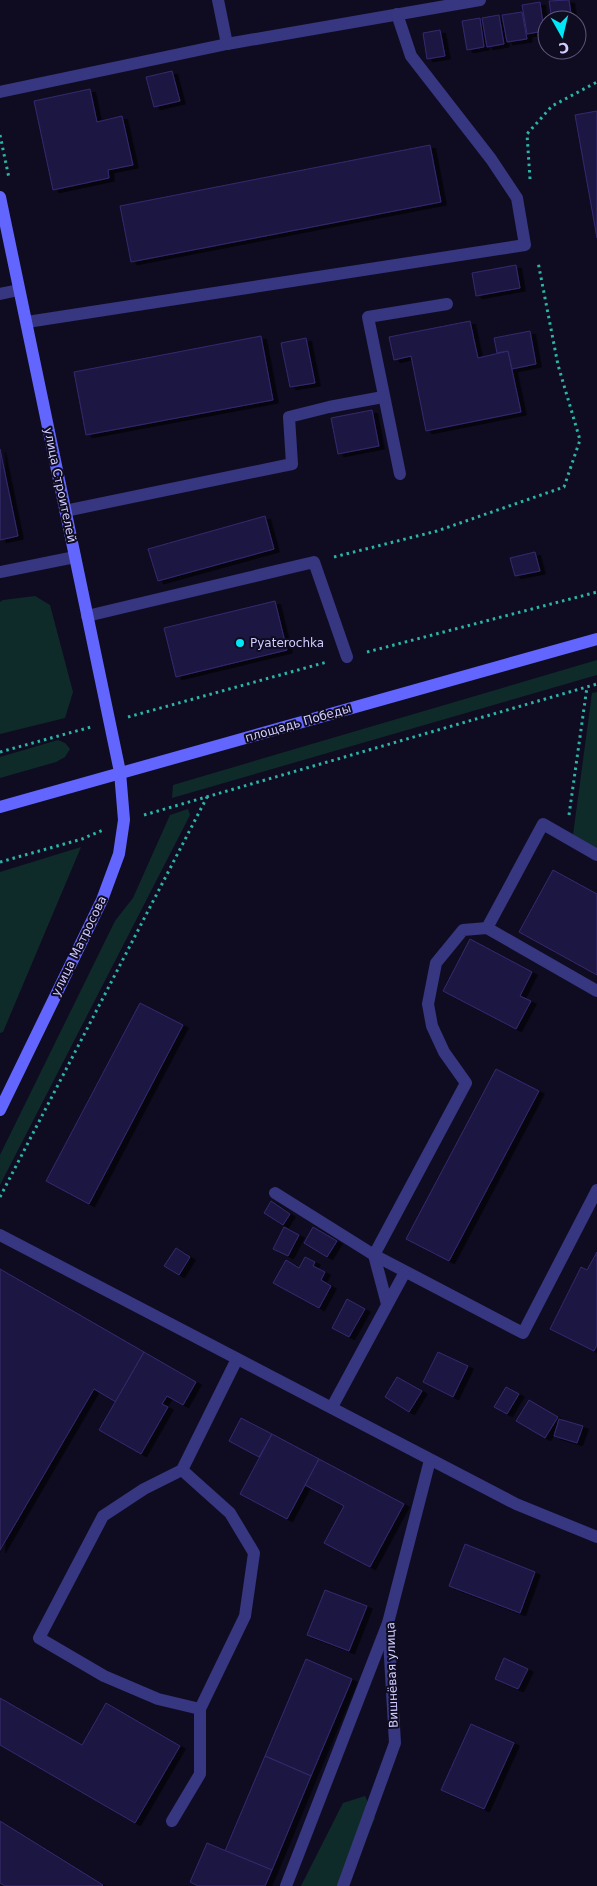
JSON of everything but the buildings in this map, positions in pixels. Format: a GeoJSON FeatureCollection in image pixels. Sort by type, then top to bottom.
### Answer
{"type":"FeatureCollection","features":[{"type":"Feature","properties":{"kind":"main road","name":"улица Строителей"},"geometry":{"type":"LineString","coordinates":[[0,197],[120,772]]}},
{"type":"Feature","properties":{"kind":"main road","name":"площадь Победы"},"geometry":{"type":"LineString","coordinates":[[0,807],[597,639]]}},
{"type":"Feature","properties":{"kind":"main road","name":"улица Матросова"},"geometry":{"type":"LineString","coordinates":[[0,1110],[102,900],[119,854],[124,820],[120,772]]}},
{"type":"Feature","properties":{"kind":"street"},"geometry":{"type":"LineString","coordinates":[[218,0],[227,44]]}},
{"type":"Feature","properties":{"kind":"street"},"geometry":{"type":"LineString","coordinates":[[0,92],[227,44],[480,0]]}},
{"type":"Feature","properties":{"kind":"street"},"geometry":{"type":"LineString","coordinates":[[27,322],[525,245],[517,198],[491,158],[411,56],[397,14]]}},
{"type":"Feature","properties":{"kind":"street"},"geometry":{"type":"LineString","coordinates":[[0,294],[19,290]]}},
{"type":"Feature","properties":{"kind":"street"},"geometry":{"type":"LineString","coordinates":[[400,474],[368,317],[447,304]]}},
{"type":"Feature","properties":{"kind":"street"},"geometry":{"type":"LineString","coordinates":[[65,511],[292,464],[289,417],[383,397]]}},
{"type":"Feature","properties":{"kind":"street"},"geometry":{"type":"LineString","coordinates":[[0,572],[75,557]]}},
{"type":"Feature","properties":{"kind":"street"},"geometry":{"type":"LineString","coordinates":[[87,616],[314,562],[347,657]]}},
{"type":"Feature","properties":{"kind":"street"},"geometry":{"type":"LineString","coordinates":[[487,928],[543,824],[597,855]]}},
{"type":"Feature","properties":{"kind":"street"},"geometry":{"type":"LineString","coordinates":[[387,1304],[374,1255],[466,1083],[444,1052],[432,1026],[428,1004],[436,963],[462,930],[487,928],[597,991]]}},
{"type":"Feature","properties":{"kind":"street"},"geometry":{"type":"LineString","coordinates":[[275,1193],[404,1272],[523,1333],[597,1190]]}},
{"type":"Feature","properties":{"kind":"street"},"geometry":{"type":"LineString","coordinates":[[0,1235],[516,1504],[597,1537]]}},
{"type":"Feature","properties":{"kind":"street"},"geometry":{"type":"LineString","coordinates":[[332,1407],[404,1272]]}},
{"type":"Feature","properties":{"kind":"street"},"geometry":{"type":"LineString","coordinates":[[200,1709],[158,1699],[104,1676],[39,1638],[103,1516],[144,1489],[182,1470],[237,1359]]}},
{"type":"Feature","properties":{"kind":"street","name":"Вишнёвая улица"},"geometry":{"type":"LineString","coordinates":[[343,1886],[395,1743],[388,1624],[430,1460]]}},
{"type":"Feature","properties":{"kind":"street"},"geometry":{"type":"LineString","coordinates":[[172,1821],[200,1774],[200,1709],[245,1616],[254,1553],[230,1513],[182,1470]]}},
{"type":"Feature","properties":{"kind":"street"},"geometry":{"type":"LineString","coordinates":[[286,1886],[388,1624]]}},
{"type":"Feature","properties":{"kind":"path"},"geometry":{"type":"LineString","coordinates":[[531,186],[527,134],[552,106],[597,82]]}},
{"type":"Feature","properties":{"kind":"path"},"geometry":{"type":"LineString","coordinates":[[314,562],[437,531],[564,487],[580,440],[558,365],[536,252]]}},
{"type":"Feature","properties":{"kind":"path"},"geometry":{"type":"LineString","coordinates":[[0,752],[347,657],[597,592]]}},
{"type":"Feature","properties":{"kind":"path"},"geometry":{"type":"LineString","coordinates":[[0,862],[82,838],[124,820],[597,684]]}},
{"type":"Feature","properties":{"kind":"path"},"geometry":{"type":"LineString","coordinates":[[566,837],[587,686]]}},
{"type":"Feature","properties":{"kind":"path"},"geometry":{"type":"LineString","coordinates":[[0,1197],[207,796]]}},
{"type":"Feature","properties":{"kind":"green space"},"geometry":{"type":"Polygon","coordinates":[[[35,596],[50,605],[73,692],[65,718],[0,734],[0,602],[35,596]]]}},
{"type":"Feature","properties":{"kind":"green space"},"geometry":{"type":"Polygon","coordinates":[[[597,660],[597,675],[172,798],[173,785],[597,660]]]}},
{"type":"Feature","properties":{"kind":"green space"},"geometry":{"type":"Polygon","coordinates":[[[597,692],[597,849],[573,835],[592,693],[597,692]]]}},
{"type":"Feature","properties":{"kind":"green space"},"geometry":{"type":"Polygon","coordinates":[[[58,740],[65,743],[70,749],[65,757],[56,762],[0,778],[0,757],[58,740]]]}},
{"type":"Feature","properties":{"kind":"green space"},"geometry":{"type":"Polygon","coordinates":[[[188,809],[190,815],[0,1185],[0,1155],[115,921],[133,898],[170,815],[188,809]]]}},
{"type":"Feature","properties":{"kind":"green space"},"geometry":{"type":"Polygon","coordinates":[[[81,847],[3,1032],[0,1033],[0,872],[81,847]]]}},
{"type":"Feature","properties":{"kind":"green space"},"geometry":{"type":"Polygon","coordinates":[[[365,1796],[375,1818],[345,1886],[301,1886],[343,1803],[365,1796]]]}},
{"type":"Feature","properties":{"kind":"place","name":"Pyaterochka"},"geometry":{"type":"Point","coordinates":[240,643]}}]}
